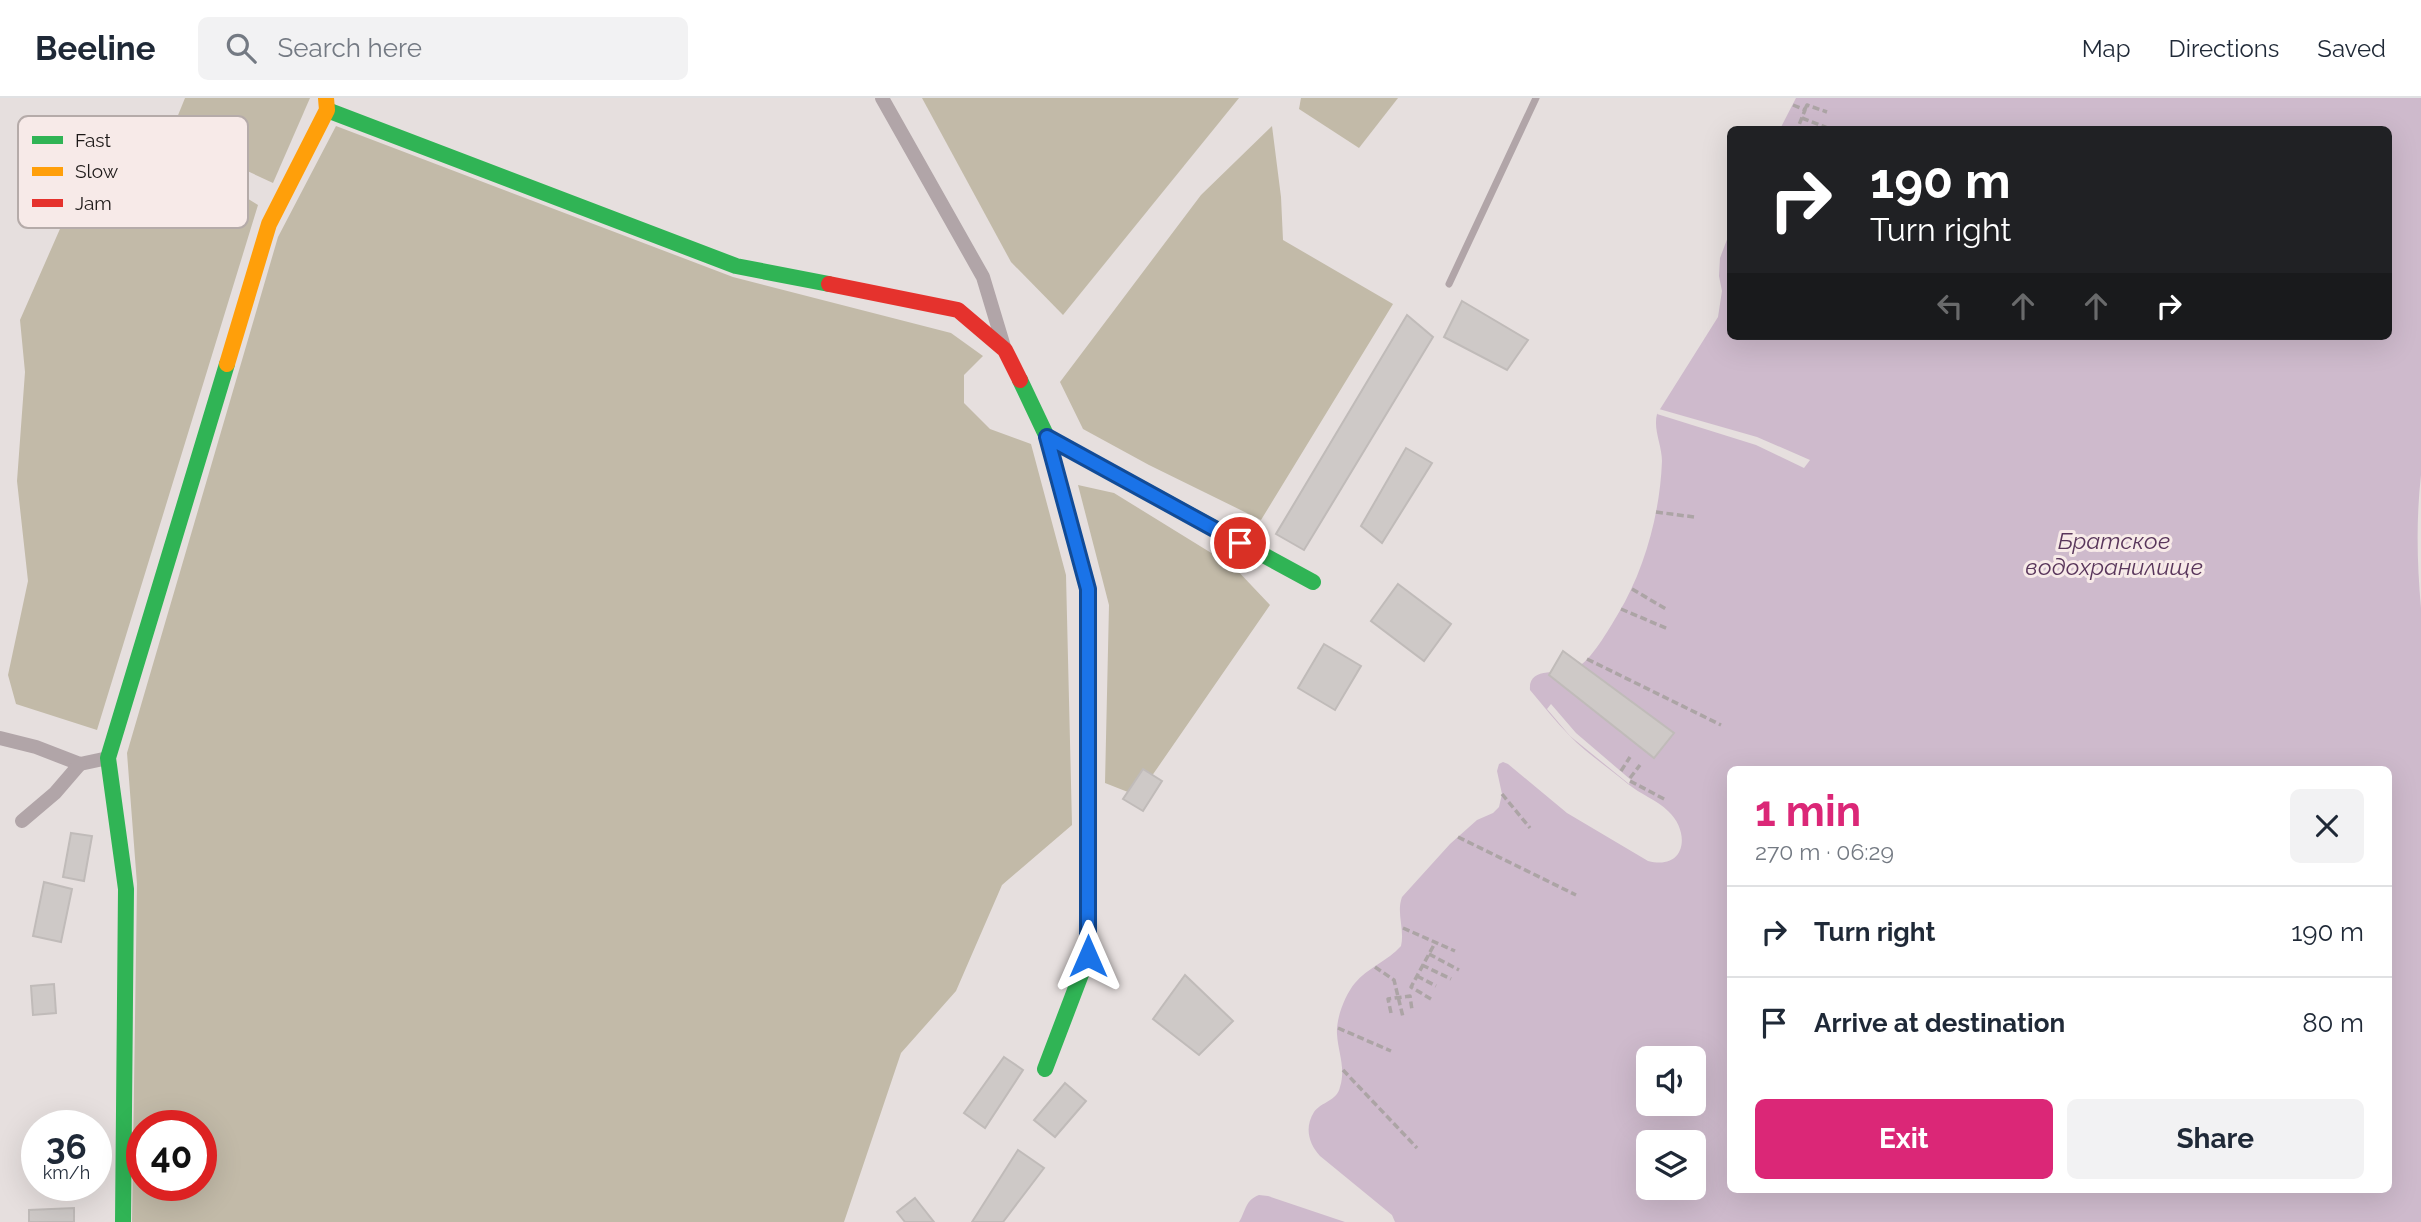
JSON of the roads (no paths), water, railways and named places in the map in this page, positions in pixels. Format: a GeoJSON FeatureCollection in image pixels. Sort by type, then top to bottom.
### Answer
{"type":"FeatureCollection","features":[{"type":"Feature","properties":{"kind":"street"},"geometry":{"type":"LineString","coordinates":[[882,98],[983,277],[1004,350],[1047,437],[1088,589],[1088,956],[1045,1069]]}},
{"type":"Feature","properties":{"kind":"street"},"geometry":{"type":"LineString","coordinates":[[123,1222],[126,889],[108,758],[270,224],[326,104],[736,266],[958,310],[1004,350]]}},
{"type":"Feature","properties":{"kind":"street"},"geometry":{"type":"LineString","coordinates":[[1047,437],[1313,582]]}},
{"type":"Feature","properties":{"kind":"street"},"geometry":{"type":"LineString","coordinates":[[0,738],[36,747],[80,764],[108,758]]}},
{"type":"Feature","properties":{"kind":"street"},"geometry":{"type":"LineString","coordinates":[[22,821],[55,793],[80,764]]}},
{"type":"Feature","properties":{"kind":"lane"},"geometry":{"type":"LineString","coordinates":[[1448,284],[1536,98]]}},
{"type":"Feature","properties":{"kind":"water","name":"Братское водохранилище"},"geometry":{"type":"Polygon","coordinates":[[[1796,98],[2421,98],[2421,475],[2418,542],[2421,608],[2421,1222],[1395,1222],[1392,1215],[1320,1156],[1309,1135],[1309,1124],[1314,1112],[1336,1095],[1342,1080],[1337,1028],[1345,1000],[1360,978],[1401,946],[1402,897],[1450,844],[1477,820],[1493,813],[1499,807],[1502,794],[1497,771],[1499,764],[1508,764],[1567,813],[1648,861],[1661,863],[1670,860],[1681,848],[1680,829],[1668,811],[1633,788],[1583,748],[1530,690],[1531,682],[1539,674],[1576,668],[1588,659],[1628,597],[1643,560],[1658,501],[1662,461],[1656,426],[1657,414],[1718,317],[1722,291],[1720,258],[1727,240],[1727,340],[2392,340],[2392,126],[1782,126],[1796,98]]]}},
{"type":"Feature","properties":{"kind":"water"},"geometry":{"type":"Polygon","coordinates":[[[1259,1195],[1345,1222],[1239,1222],[1248,1203],[1259,1195]]]}}]}
